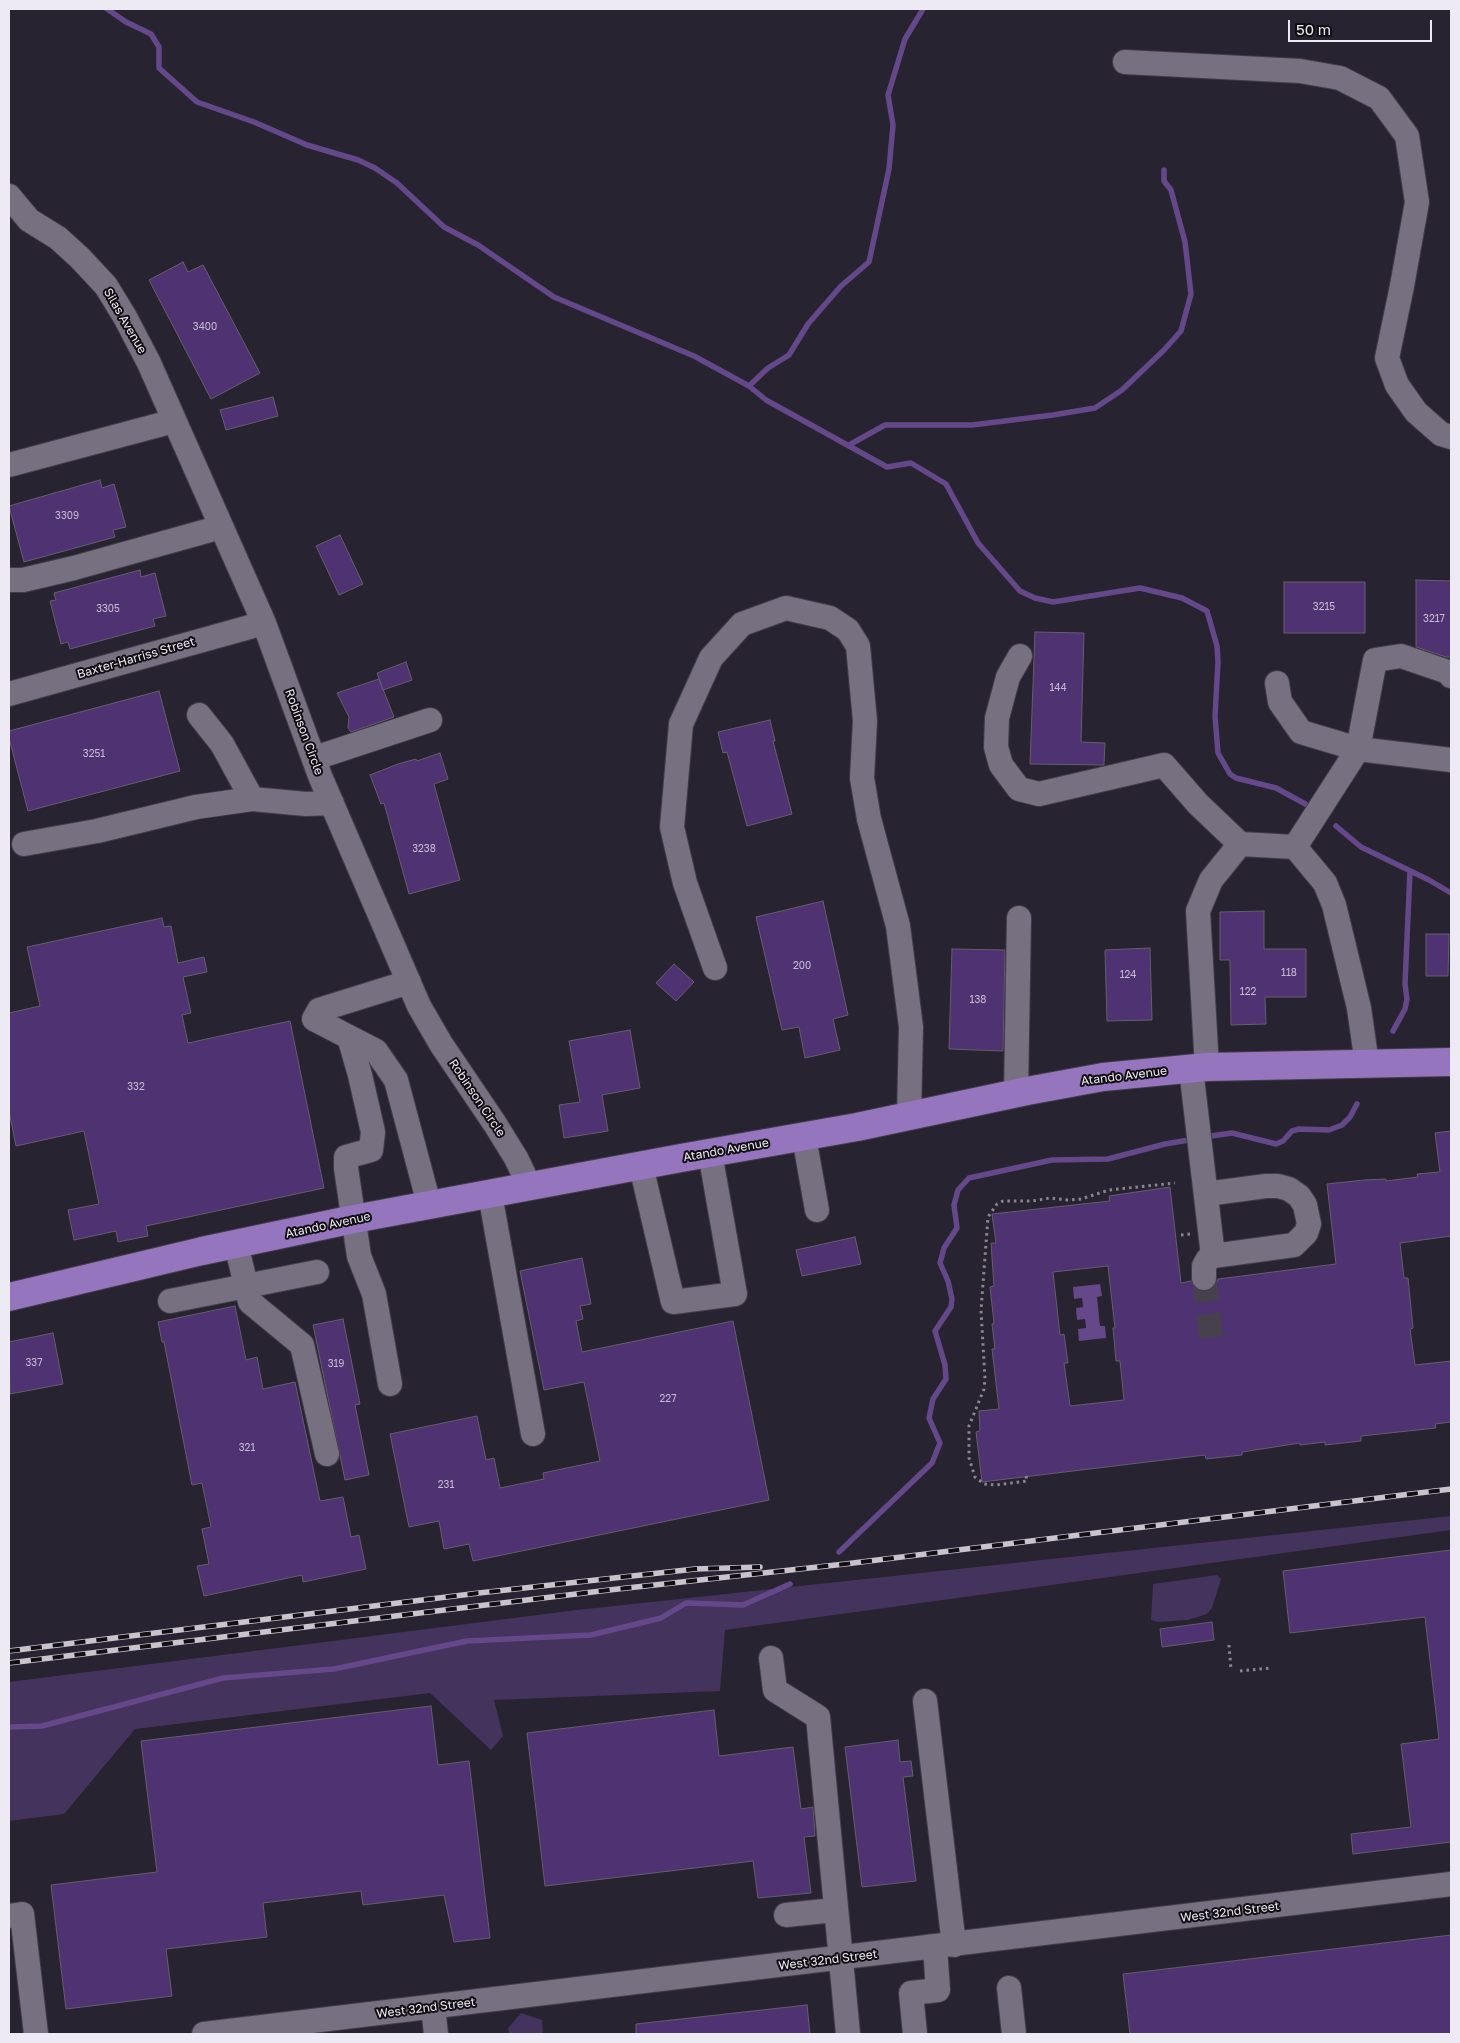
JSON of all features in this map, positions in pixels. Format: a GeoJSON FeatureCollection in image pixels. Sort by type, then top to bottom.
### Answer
{"type":"FeatureCollection","features":[{"type":"Feature","properties":{"kind":"main road","name":"Atando Avenue"},"geometry":{"type":"LineString","coordinates":[[9,1297],[236,1244],[354,1219],[804,1137],[1103,1077],[1199,1068],[1451,1062]]}},
{"type":"Feature","properties":{"kind":"street"},"geometry":{"type":"LineString","coordinates":[[1125,62],[1300,71],[1340,78],[1379,98],[1407,136],[1417,202],[1387,358],[1397,385],[1416,412],[1441,434],[1451,437]]}},
{"type":"Feature","properties":{"kind":"street","name":"Silas Avenue"},"geometry":{"type":"LineString","coordinates":[[9,196],[29,220],[58,238],[106,286],[125,316],[174,421]]}},
{"type":"Feature","properties":{"kind":"street"},"geometry":{"type":"LineString","coordinates":[[9,465],[174,421]]}},
{"type":"Feature","properties":{"kind":"street","name":"Robinson Circle"},"geometry":{"type":"LineString","coordinates":[[174,421],[264,623],[332,803],[409,982],[441,1044],[495,1124],[516,1158],[530,1187]]}},
{"type":"Feature","properties":{"kind":"street"},"geometry":{"type":"LineString","coordinates":[[9,580],[23,580],[74,568],[221,527]]}},
{"type":"Feature","properties":{"kind":"street"},"geometry":{"type":"LineString","coordinates":[[715,968],[685,883],[672,827],[681,724],[711,658],[742,624],[786,608],[830,618],[848,630],[858,646],[865,720],[862,778],[869,819],[898,926],[911,1027],[909,1116]]}},
{"type":"Feature","properties":{"kind":"street","name":"Baxter-Harriss Street"},"geometry":{"type":"LineString","coordinates":[[9,694],[264,623]]}},
{"type":"Feature","properties":{"kind":"street"},"geometry":{"type":"LineString","coordinates":[[1020,656],[1008,677],[997,718],[996,747],[1002,765],[1019,788],[1039,794],[1164,765],[1198,804],[1240,844],[1296,848],[1325,883],[1334,905],[1359,1008],[1367,1064]]}},
{"type":"Feature","properties":{"kind":"street"},"geometry":{"type":"LineString","coordinates":[[1296,848],[1358,749],[1375,660],[1401,656],[1448,672],[1451,676]]}},
{"type":"Feature","properties":{"kind":"street"},"geometry":{"type":"LineString","coordinates":[[1277,683],[1280,702],[1301,732],[1358,749],[1451,760]]}},
{"type":"Feature","properties":{"kind":"street"},"geometry":{"type":"LineString","coordinates":[[199,715],[222,744],[252,799]]}},
{"type":"Feature","properties":{"kind":"street"},"geometry":{"type":"LineString","coordinates":[[314,758],[430,720]]}},
{"type":"Feature","properties":{"kind":"street"},"geometry":{"type":"LineString","coordinates":[[24,844],[97,831],[196,807],[252,799],[306,804],[332,803]]}},
{"type":"Feature","properties":{"kind":"street"},"geometry":{"type":"LineString","coordinates":[[1213,1256],[1196,1110],[1199,1068],[1198,911],[1211,880],[1240,844]]}},
{"type":"Feature","properties":{"kind":"street"},"geometry":{"type":"LineString","coordinates":[[1016,1093],[1019,918]]}},
{"type":"Feature","properties":{"kind":"street"},"geometry":{"type":"LineString","coordinates":[[409,982],[319,1010],[314,1019],[376,1051],[396,1080],[429,1204]]}},
{"type":"Feature","properties":{"kind":"street"},"geometry":{"type":"LineString","coordinates":[[349,1037],[373,1132],[371,1150],[346,1157],[359,1256],[374,1294],[390,1384]]}},
{"type":"Feature","properties":{"kind":"street"},"geometry":{"type":"LineString","coordinates":[[804,1137],[817,1210]]}},
{"type":"Feature","properties":{"kind":"street"},"geometry":{"type":"LineString","coordinates":[[641,1166],[672,1302],[735,1294],[710,1153]]}},
{"type":"Feature","properties":{"kind":"street"},"geometry":{"type":"LineString","coordinates":[[1204,1278],[1204,1266],[1208,1259],[1213,1256],[1294,1246],[1306,1233],[1308,1224],[1305,1205],[1299,1196],[1289,1189],[1278,1186],[1205,1184]]}},
{"type":"Feature","properties":{"kind":"street"},"geometry":{"type":"LineString","coordinates":[[490,1194],[534,1434]]}},
{"type":"Feature","properties":{"kind":"street"},"geometry":{"type":"LineString","coordinates":[[236,1244],[250,1302],[302,1345],[327,1454]]}},
{"type":"Feature","properties":{"kind":"street"},"geometry":{"type":"LineString","coordinates":[[170,1301],[317,1272]]}},
{"type":"Feature","properties":{"kind":"street"},"geometry":{"type":"LineString","coordinates":[[771,1658],[775,1690],[818,1717],[848,2034]]}},
{"type":"Feature","properties":{"kind":"street"},"geometry":{"type":"LineString","coordinates":[[915,2034],[911,1993],[938,1990],[945,1946],[925,1700]]}},
{"type":"Feature","properties":{"kind":"street","name":"West 32nd Street"},"geometry":{"type":"LineString","coordinates":[[204,2034],[270,2030],[433,2007],[1451,1884]]}},
{"type":"Feature","properties":{"kind":"street"},"geometry":{"type":"LineString","coordinates":[[786,1915],[836,1910]]}},
{"type":"Feature","properties":{"kind":"street"},"geometry":{"type":"LineString","coordinates":[[9,1916],[22,1914],[36,2034]]}},
{"type":"Feature","properties":{"kind":"street"},"geometry":{"type":"LineString","coordinates":[[1009,1988],[1014,2034]]}},
{"type":"Feature","properties":{"kind":"street"},"geometry":{"type":"LineString","coordinates":[[433,2007],[436,2034]]}},
{"type":"Feature","properties":{"kind":"path"},"geometry":{"type":"LineString","coordinates":[[1026,1476],[1027,1481],[996,1485],[984,1484],[975,1477],[968,1458],[969,1426],[984,1389],[985,1379],[981,1310],[988,1217],[996,1204],[1003,1201],[1032,1202],[1050,1198],[1081,1199],[1109,1190],[1175,1183]]}},
{"type":"Feature","properties":{"kind":"path"},"geometry":{"type":"LineString","coordinates":[[1229,1645],[1231,1670]]}},
{"type":"Feature","properties":{"kind":"path"},"geometry":{"type":"LineString","coordinates":[[1240,1671],[1270,1668]]}},
{"type":"Feature","properties":{"kind":"shaded area"},"geometry":{"type":"Polygon","coordinates":[[[1100,1284],[1102,1296],[1097,1297],[1100,1326],[1105,1326],[1106,1338],[1079,1341],[1078,1329],[1086,1328],[1085,1319],[1077,1320],[1076,1308],[1083,1307],[1082,1298],[1074,1299],[1073,1287],[1100,1284]]]}},
{"type":"Feature","properties":{"kind":"shaded area"},"geometry":{"type":"Polygon","coordinates":[[[1451,1516],[1451,1530],[725,1630],[720,1691],[494,1700],[503,1736],[491,1750],[430,1693],[135,1729],[64,1814],[9,1821],[9,1682],[577,1610],[1451,1516]]]}},
{"type":"Feature","properties":{"kind":"shaded area"},"geometry":{"type":"Polygon","coordinates":[[[1217,1575],[1221,1579],[1212,1608],[1207,1614],[1188,1620],[1158,1622],[1151,1620],[1153,1584],[1217,1575]]]}},
{"type":"Feature","properties":{"kind":"shaded area"},"geometry":{"type":"Polygon","coordinates":[[[521,2013],[542,2020],[543,2034],[509,2034],[508,2028],[521,2013]]]}},
{"type":"Feature","properties":{"kind":"building"},"geometry":{"type":"Polygon","coordinates":[[[183,262],[188,272],[203,265],[260,373],[211,399],[149,280],[183,262]]]}},
{"type":"Feature","properties":{"kind":"building"},"geometry":{"type":"Polygon","coordinates":[[[273,397],[278,416],[226,430],[220,410],[273,397]]]}},
{"type":"Feature","properties":{"kind":"building"},"geometry":{"type":"Polygon","coordinates":[[[100,480],[102,488],[114,484],[126,527],[113,530],[115,537],[24,562],[9,506],[100,480]]]}},
{"type":"Feature","properties":{"kind":"building"},"geometry":{"type":"Polygon","coordinates":[[[340,535],[363,584],[339,595],[316,546],[340,535]]]}},
{"type":"Feature","properties":{"kind":"building"},"geometry":{"type":"Polygon","coordinates":[[[140,570],[141,577],[155,573],[166,616],[153,619],[155,626],[70,649],[68,642],[61,644],[50,601],[56,600],[54,593],[140,570]]]}},
{"type":"Feature","properties":{"kind":"building"},"geometry":{"type":"Polygon","coordinates":[[[1416,580],[1451,581],[1451,657],[1416,647],[1416,580]]]}},
{"type":"Feature","properties":{"kind":"building"},"geometry":{"type":"Polygon","coordinates":[[[1284,582],[1365,582],[1365,633],[1284,633],[1284,582]]]}},
{"type":"Feature","properties":{"kind":"building"},"geometry":{"type":"Polygon","coordinates":[[[1035,632],[1084,633],[1081,742],[1105,743],[1104,765],[1030,764],[1035,632]]]}},
{"type":"Feature","properties":{"kind":"building"},"geometry":{"type":"Polygon","coordinates":[[[406,662],[412,680],[383,690],[377,673],[406,662]]]}},
{"type":"Feature","properties":{"kind":"building"},"geometry":{"type":"Polygon","coordinates":[[[379,679],[394,717],[351,732],[348,728],[349,717],[337,693],[379,679]]]}},
{"type":"Feature","properties":{"kind":"building"},"geometry":{"type":"Polygon","coordinates":[[[159,691],[180,771],[28,811],[9,738],[9,731],[159,691]]]}},
{"type":"Feature","properties":{"kind":"building"},"geometry":{"type":"Polygon","coordinates":[[[770,720],[775,741],[773,741],[792,814],[747,826],[727,752],[723,753],[718,732],[770,720]]]}},
{"type":"Feature","properties":{"kind":"building"},"geometry":{"type":"Polygon","coordinates":[[[440,753],[448,779],[434,784],[460,880],[409,894],[384,803],[381,804],[370,775],[398,764],[416,759],[417,761],[440,753]]]}},
{"type":"Feature","properties":{"kind":"building"},"geometry":{"type":"Polygon","coordinates":[[[823,901],[848,1015],[833,1019],[840,1050],[805,1058],[799,1027],[782,1030],[756,917],[823,901]]]}},
{"type":"Feature","properties":{"kind":"building"},"geometry":{"type":"Polygon","coordinates":[[[1264,911],[1264,949],[1306,949],[1306,997],[1265,997],[1266,1024],[1231,1025],[1230,960],[1220,960],[1220,912],[1264,911]]]}},
{"type":"Feature","properties":{"kind":"building"},"geometry":{"type":"Polygon","coordinates":[[[162,918],[164,927],[171,926],[178,963],[204,957],[207,972],[183,977],[191,1013],[182,1015],[188,1043],[290,1021],[324,1188],[146,1226],[148,1236],[118,1242],[116,1231],[74,1240],[68,1210],[99,1204],[84,1131],[16,1146],[9,1111],[9,1013],[40,1006],[27,947],[162,918]]]}},
{"type":"Feature","properties":{"kind":"building"},"geometry":{"type":"Polygon","coordinates":[[[1426,934],[1449,934],[1448,976],[1426,976],[1426,934]]]}},
{"type":"Feature","properties":{"kind":"building"},"geometry":{"type":"Polygon","coordinates":[[[1150,948],[1152,1020],[1107,1021],[1105,950],[1150,948]]]}},
{"type":"Feature","properties":{"kind":"building"},"geometry":{"type":"Polygon","coordinates":[[[952,949],[1005,950],[1003,1051],[949,1049],[952,949]]]}},
{"type":"Feature","properties":{"kind":"building"},"geometry":{"type":"Polygon","coordinates":[[[674,964],[694,982],[676,1001],[656,983],[674,964]]]}},
{"type":"Feature","properties":{"kind":"building"},"geometry":{"type":"Polygon","coordinates":[[[630,1030],[640,1088],[602,1095],[608,1131],[564,1138],[559,1105],[580,1102],[569,1041],[630,1030]]]}},
{"type":"Feature","properties":{"kind":"building"},"geometry":{"type":"Polygon","coordinates":[[[1451,1131],[1451,1236],[1400,1243],[1404,1278],[1408,1278],[1413,1328],[1410,1329],[1415,1365],[1451,1361],[1451,1422],[1435,1424],[1436,1428],[1361,1436],[1361,1441],[1325,1445],[1325,1442],[1300,1445],[1300,1443],[1242,1452],[1242,1455],[1206,1459],[1205,1455],[982,1482],[976,1432],[980,1431],[979,1411],[999,1409],[992,1349],[995,1349],[990,1287],[994,1286],[991,1243],[996,1243],[992,1214],[1110,1201],[1109,1196],[1170,1187],[1181,1283],[1191,1281],[1197,1290],[1204,1292],[1211,1290],[1218,1279],[1336,1264],[1327,1184],[1364,1180],[1386,1179],[1386,1181],[1418,1177],[1417,1174],[1440,1172],[1435,1133],[1451,1131]],[[1108,1266],[1053,1272],[1060,1335],[1064,1334],[1068,1363],[1064,1363],[1070,1406],[1124,1400],[1120,1361],[1116,1361],[1113,1328],[1115,1328],[1108,1266]]]}},
{"type":"Feature","properties":{"kind":"building"},"geometry":{"type":"Polygon","coordinates":[[[855,1237],[861,1264],[802,1276],[796,1250],[855,1237]]]}},
{"type":"Feature","properties":{"kind":"building"},"geometry":{"type":"Polygon","coordinates":[[[582,1258],[591,1304],[580,1306],[583,1319],[576,1321],[582,1352],[733,1321],[769,1500],[473,1561],[469,1544],[444,1549],[439,1521],[409,1527],[390,1434],[477,1416],[486,1460],[494,1458],[500,1488],[544,1479],[543,1473],[600,1461],[584,1382],[544,1390],[520,1271],[582,1258]]]}},
{"type":"Feature","properties":{"kind":"building"},"geometry":{"type":"Polygon","coordinates":[[[235,1306],[246,1360],[257,1357],[263,1389],[295,1382],[320,1501],[343,1497],[351,1537],[359,1535],[366,1569],[303,1582],[302,1575],[204,1596],[197,1566],[209,1564],[202,1529],[211,1527],[202,1483],[192,1485],[164,1342],[162,1342],[158,1322],[235,1306]]]}},
{"type":"Feature","properties":{"kind":"building"},"geometry":{"type":"Polygon","coordinates":[[[343,1319],[360,1404],[355,1405],[369,1475],[345,1480],[313,1325],[343,1319]]]}},
{"type":"Feature","properties":{"kind":"building"},"geometry":{"type":"Polygon","coordinates":[[[53,1333],[63,1384],[10,1394],[9,1342],[53,1333]]]}},
{"type":"Feature","properties":{"kind":"building"},"geometry":{"type":"Polygon","coordinates":[[[1451,1550],[1451,1842],[1353,1854],[1351,1834],[1411,1827],[1401,1744],[1439,1739],[1425,1617],[1290,1633],[1283,1571],[1451,1550]]]}},
{"type":"Feature","properties":{"kind":"building"},"geometry":{"type":"Polygon","coordinates":[[[1212,1622],[1214,1640],[1162,1647],[1160,1629],[1212,1622]]]}},
{"type":"Feature","properties":{"kind":"building"},"geometry":{"type":"Polygon","coordinates":[[[431,1706],[438,1765],[469,1761],[490,1938],[454,1942],[444,1895],[363,1905],[361,1891],[263,1903],[267,1937],[166,1949],[172,1996],[66,2009],[51,1885],[157,1872],[141,1741],[431,1706]]]}},
{"type":"Feature","properties":{"kind":"building"},"geometry":{"type":"Polygon","coordinates":[[[714,1710],[719,1756],[793,1747],[801,1809],[813,1807],[815,1836],[804,1837],[811,1893],[758,1898],[753,1861],[545,1886],[527,1733],[714,1710]]]}},
{"type":"Feature","properties":{"kind":"building"},"geometry":{"type":"Polygon","coordinates":[[[898,1740],[900,1762],[911,1761],[913,1776],[903,1777],[916,1881],[862,1887],[845,1747],[898,1740]]]}},
{"type":"Feature","properties":{"kind":"building"},"geometry":{"type":"Polygon","coordinates":[[[1451,1935],[1451,2034],[1130,2034],[1123,1974],[1451,1935]]]}},
{"type":"Feature","properties":{"kind":"building"},"geometry":{"type":"Polygon","coordinates":[[[807,2005],[810,2034],[636,2034],[636,2024],[807,2005]]]}},
{"type":"Feature","properties":{"kind":"waterway"},"geometry":{"type":"LineString","coordinates":[[107,9],[126,22],[151,34],[159,47],[159,68],[197,102],[254,122],[307,145],[358,160],[375,168],[397,183],[444,227],[478,245],[554,297],[694,356],[749,386],[766,400],[887,467],[911,463],[946,484],[978,543],[1020,591],[1035,598],[1053,602],[1140,588],[1182,598],[1207,611],[1217,646],[1215,716],[1218,753],[1230,774],[1236,778],[1276,788],[1309,806]]}},
{"type":"Feature","properties":{"kind":"waterway"},"geometry":{"type":"LineString","coordinates":[[749,386],[768,368],[789,355],[808,324],[841,286],[869,262],[889,169],[893,125],[888,95],[905,39],[923,9]]}},
{"type":"Feature","properties":{"kind":"waterway"},"geometry":{"type":"LineString","coordinates":[[849,445],[885,425],[972,425],[1053,415],[1095,408],[1122,390],[1181,331],[1191,294],[1185,242],[1171,190],[1164,181],[1164,170]]}},
{"type":"Feature","properties":{"kind":"waterway"},"geometry":{"type":"LineString","coordinates":[[1336,826],[1361,847],[1429,880],[1451,893]]}},
{"type":"Feature","properties":{"kind":"waterway"},"geometry":{"type":"LineString","coordinates":[[1393,1031],[1405,1009],[1407,999],[1405,984],[1410,871]]}},
{"type":"Feature","properties":{"kind":"waterway"},"geometry":{"type":"LineString","coordinates":[[1204,1137],[1232,1133],[1276,1144],[1283,1141],[1292,1131],[1299,1129],[1329,1130],[1342,1125],[1350,1117],[1357,1104]]}},
{"type":"Feature","properties":{"kind":"waterway"},"geometry":{"type":"LineString","coordinates":[[839,1552],[932,1463],[940,1443],[929,1418],[933,1399],[946,1379],[945,1365],[935,1331],[951,1307],[952,1299],[948,1281],[940,1263],[944,1248],[957,1228],[954,1205],[958,1190],[969,1178],[1052,1160],[1108,1159],[1165,1144],[1195,1139]]}},
{"type":"Feature","properties":{"kind":"waterway"},"geometry":{"type":"LineString","coordinates":[[9,1727],[42,1726],[223,1678],[334,1669],[467,1641],[591,1635],[661,1618],[686,1603],[743,1605],[790,1584]]}},
{"type":"Feature","properties":{"kind":"tunnel"},"geometry":{"type":"LineString","coordinates":[[1204,1278],[1212,1343]]}},
{"type":"Feature","properties":{"kind":"railway"},"geometry":{"type":"LineString","coordinates":[[9,1663],[609,1590],[845,1564],[1451,1489]]}},
{"type":"Feature","properties":{"kind":"railway"},"geometry":{"type":"LineString","coordinates":[[9,1651],[479,1593],[695,1569],[760,1567]]}}]}
